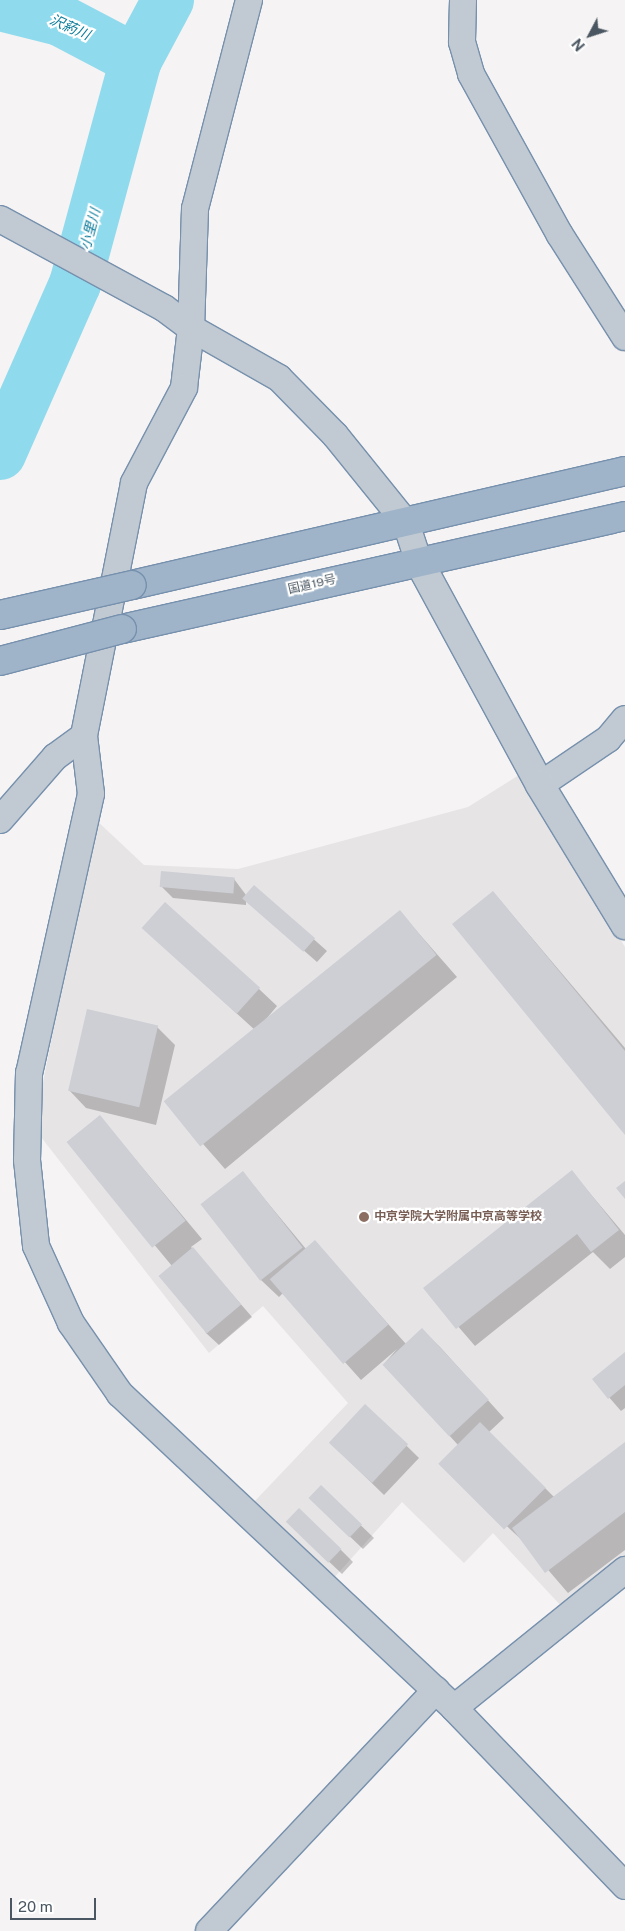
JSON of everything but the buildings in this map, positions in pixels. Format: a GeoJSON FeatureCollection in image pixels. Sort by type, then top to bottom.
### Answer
{"type":"FeatureCollection","features":[{"type":"Feature","properties":{"kind":"highway"},"geometry":{"type":"LineString","coordinates":[[0,615],[406,523],[625,471]]}},
{"type":"Feature","properties":{"kind":"highway","name":"国道19号"},"geometry":{"type":"LineString","coordinates":[[0,662],[122,629],[418,560],[625,516]]}},
{"type":"Feature","properties":{"kind":"street"},"geometry":{"type":"LineString","coordinates":[[249,0],[195,208],[191,328],[184,388],[134,483],[84,736],[91,794],[29,1073],[27,1160],[36,1246],[72,1323],[120,1394],[436,1690],[625,1886]]}},
{"type":"Feature","properties":{"kind":"street"},"geometry":{"type":"LineString","coordinates":[[463,0],[462,42],[471,74],[560,235],[625,337]]}},
{"type":"Feature","properties":{"kind":"street"},"geometry":{"type":"LineString","coordinates":[[0,219],[164,308],[191,328],[279,378],[335,435],[406,523],[418,560],[540,785],[625,925]]}},
{"type":"Feature","properties":{"kind":"street"},"geometry":{"type":"LineString","coordinates":[[540,785],[608,739],[625,719]]}},
{"type":"Feature","properties":{"kind":"street"},"geometry":{"type":"LineString","coordinates":[[0,820],[55,757],[84,736]]}},
{"type":"Feature","properties":{"kind":"street"},"geometry":{"type":"LineString","coordinates":[[454,1708],[625,1570]]}},
{"type":"Feature","properties":{"kind":"street"},"geometry":{"type":"LineString","coordinates":[[209,1931],[436,1690]]}},
{"type":"Feature","properties":{"kind":"shaded area","name":"中京学院大学附属中京高等学校"},"geometry":{"type":"Polygon","coordinates":[[[519,775],[625,947],[625,1560],[564,1609],[493,1533],[464,1563],[402,1502],[332,1580],[253,1503],[348,1403],[263,1306],[209,1353],[34,1128],[95,819],[144,865],[238,869],[468,807],[519,775]]]}},
{"type":"Feature","properties":{"kind":"waterway","name":"小里川"},"geometry":{"type":"LineString","coordinates":[[0,454],[75,284],[136,60],[168,0]]}},
{"type":"Feature","properties":{"kind":"waterway","name":"沢葯川"},"geometry":{"type":"LineString","coordinates":[[0,5],[60,20],[136,60]]}},
{"type":"Feature","properties":{"kind":"place","name":"中京学院大学附属中京高等学校"},"geometry":{"type":"Point","coordinates":[364,1217]}}]}
